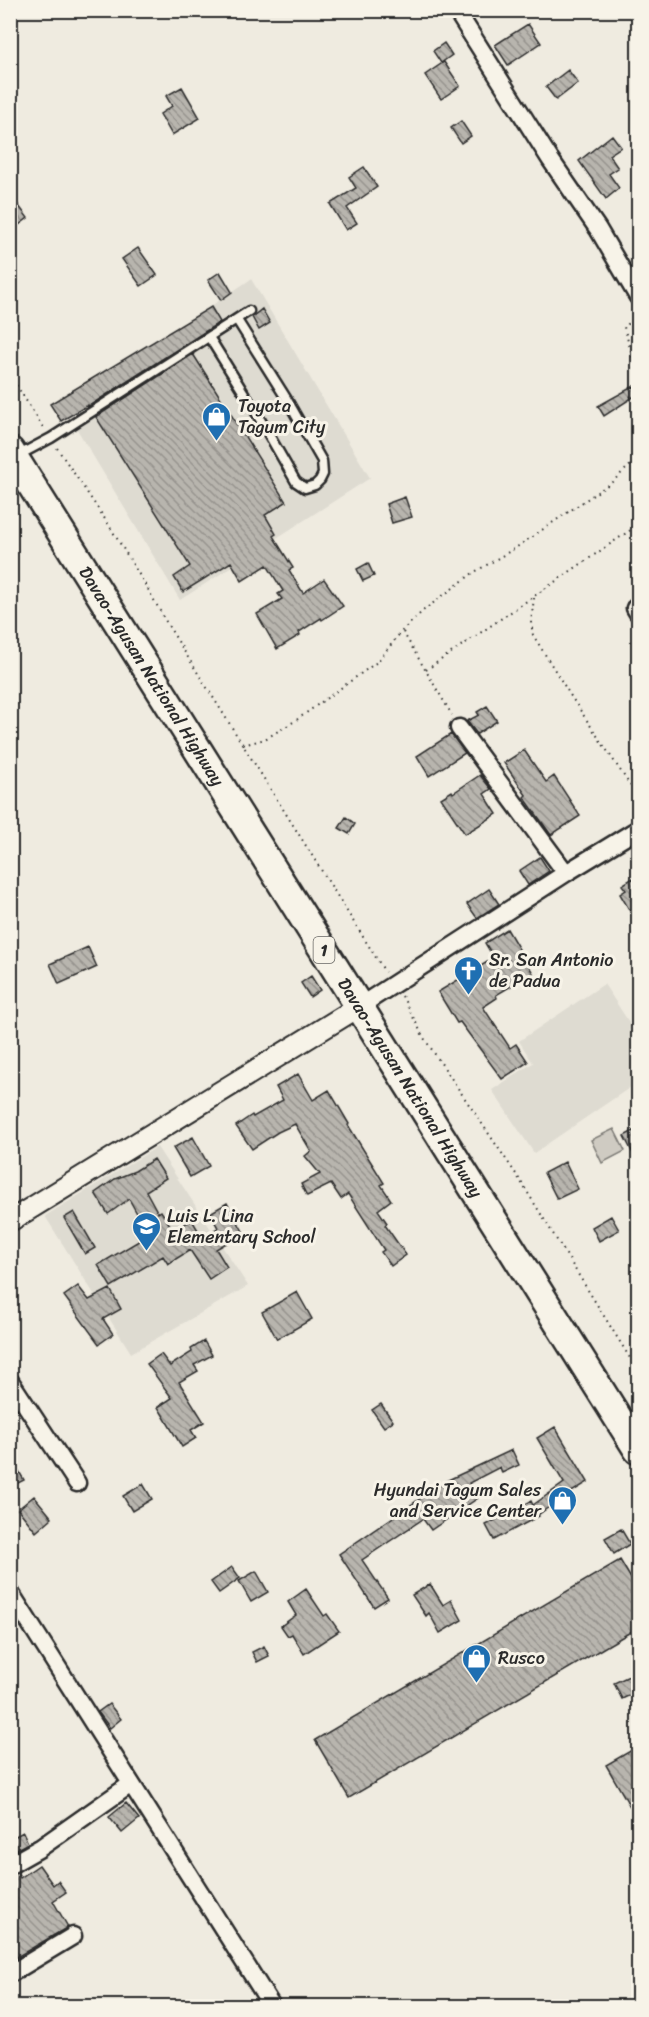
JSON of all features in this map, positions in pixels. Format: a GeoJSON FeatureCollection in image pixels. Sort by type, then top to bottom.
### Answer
{"type":"FeatureCollection","features":[{"type":"Feature","properties":{"kind":"highway","name":"Davao-Agusan National Highway"},"geometry":{"type":"LineString","coordinates":[[13,454],[639,1450]]}},
{"type":"Feature","properties":{"kind":"street"},"geometry":{"type":"LineString","coordinates":[[456,10],[550,159],[598,229],[639,297]]}},
{"type":"Feature","properties":{"kind":"street"},"geometry":{"type":"LineString","coordinates":[[459,728],[566,873]]}},
{"type":"Feature","properties":{"kind":"street"},"geometry":{"type":"LineString","coordinates":[[10,1221],[360,1006],[566,873],[639,829]]}},
{"type":"Feature","properties":{"kind":"street"},"geometry":{"type":"LineString","coordinates":[[10,1381],[77,1483]]}},
{"type":"Feature","properties":{"kind":"street"},"geometry":{"type":"LineString","coordinates":[[10,1592],[272,2007]]}},
{"type":"Feature","properties":{"kind":"street"},"geometry":{"type":"LineString","coordinates":[[10,1865],[40,1848],[131,1784]]}},
{"type":"Feature","properties":{"kind":"street"},"geometry":{"type":"LineString","coordinates":[[10,1974],[73,1936]]}},
{"type":"Feature","properties":{"kind":"lane"},"geometry":{"type":"LineString","coordinates":[[13,454],[51,438],[249,311]]}},
{"type":"Feature","properties":{"kind":"lane"},"geometry":{"type":"LineString","coordinates":[[209,337],[296,482],[305,488],[315,484],[323,474],[322,460],[237,320]]}},
{"type":"Feature","properties":{"kind":"path"},"geometry":{"type":"LineString","coordinates":[[639,316],[624,327],[639,376]]}},
{"type":"Feature","properties":{"kind":"path"},"geometry":{"type":"LineString","coordinates":[[10,375],[107,522],[169,627],[346,913],[383,970],[395,984],[424,1038],[513,1170],[639,1371]]}},
{"type":"Feature","properties":{"kind":"path"},"geometry":{"type":"LineString","coordinates":[[630,397],[639,389]]}},
{"type":"Feature","properties":{"kind":"path"},"geometry":{"type":"LineString","coordinates":[[243,746],[265,739],[295,721],[377,662],[402,631],[424,610],[473,573],[568,513],[612,482],[639,458]]}},
{"type":"Feature","properties":{"kind":"path"},"geometry":{"type":"LineString","coordinates":[[426,670],[639,525]]}},
{"type":"Feature","properties":{"kind":"path"},"geometry":{"type":"LineString","coordinates":[[534,598],[531,622],[533,635],[572,698],[639,796]]}},
{"type":"Feature","properties":{"kind":"path"},"geometry":{"type":"LineString","coordinates":[[402,631],[459,728]]}},
{"type":"Feature","properties":{"kind":"shaded area","name":"Toyota Tagum City"},"geometry":{"type":"Polygon","coordinates":[[[251,279],[370,478],[180,600],[63,406],[251,279]]]}},
{"type":"Feature","properties":{"kind":"shaded area"},"geometry":{"type":"Polygon","coordinates":[[[604,984],[638,1036],[638,1082],[534,1153],[492,1090],[533,1063],[519,1041],[604,984]]]}},
{"type":"Feature","properties":{"kind":"shaded area"},"geometry":{"type":"Polygon","coordinates":[[[614,1129],[625,1151],[602,1163],[591,1140],[614,1129]]]}},
{"type":"Feature","properties":{"kind":"shaded area","name":"Luis L. Lina Elementary School"},"geometry":{"type":"Polygon","coordinates":[[[157,1147],[248,1286],[131,1353],[45,1216],[157,1147]]]}},
{"type":"Feature","properties":{"kind":"building"},"geometry":{"type":"Polygon","coordinates":[[[528,24],[541,43],[508,65],[495,45],[528,24]]]}},
{"type":"Feature","properties":{"kind":"building"},"geometry":{"type":"Polygon","coordinates":[[[444,43],[452,55],[441,63],[433,51],[444,43]]]}},
{"type":"Feature","properties":{"kind":"building"},"geometry":{"type":"Polygon","coordinates":[[[444,62],[460,86],[441,99],[425,75],[444,62]]]}},
{"type":"Feature","properties":{"kind":"building"},"geometry":{"type":"Polygon","coordinates":[[[568,70],[578,83],[556,100],[546,87],[568,70]]]}},
{"type":"Feature","properties":{"kind":"building"},"geometry":{"type":"Polygon","coordinates":[[[182,87],[200,118],[172,135],[160,114],[172,106],[166,96],[182,87]]]}},
{"type":"Feature","properties":{"kind":"building"},"geometry":{"type":"Polygon","coordinates":[[[461,121],[471,136],[461,143],[451,128],[461,121]]]}},
{"type":"Feature","properties":{"kind":"building"},"geometry":{"type":"Polygon","coordinates":[[[612,135],[621,147],[609,155],[618,168],[609,174],[619,188],[606,199],[579,161],[612,135]]]}},
{"type":"Feature","properties":{"kind":"building"},"geometry":{"type":"Polygon","coordinates":[[[364,167],[377,187],[347,208],[357,223],[346,230],[330,204],[356,188],[349,177],[364,167]]]}},
{"type":"Feature","properties":{"kind":"building"},"geometry":{"type":"Polygon","coordinates":[[[10,194],[28,218],[15,228],[10,222],[10,194]]]}},
{"type":"Feature","properties":{"kind":"building"},"geometry":{"type":"Polygon","coordinates":[[[138,248],[157,275],[141,286],[122,259],[138,248]]]}},
{"type":"Feature","properties":{"kind":"building"},"geometry":{"type":"Polygon","coordinates":[[[220,272],[232,292],[221,300],[208,280],[220,272]]]}},
{"type":"Feature","properties":{"kind":"building"},"geometry":{"type":"Polygon","coordinates":[[[211,307],[220,322],[89,406],[61,421],[50,404],[211,307]]]}},
{"type":"Feature","properties":{"kind":"building"},"geometry":{"type":"Polygon","coordinates":[[[262,309],[270,323],[259,330],[252,317],[262,309]]]}},
{"type":"Feature","properties":{"kind":"building"},"geometry":{"type":"Polygon","coordinates":[[[193,354],[286,502],[265,515],[276,534],[273,536],[293,568],[289,570],[303,593],[324,579],[343,606],[299,632],[300,635],[277,649],[257,614],[282,599],[278,594],[283,591],[267,565],[242,581],[231,562],[183,592],[174,577],[190,566],[96,417],[193,354]]]}},
{"type":"Feature","properties":{"kind":"building"},"geometry":{"type":"Polygon","coordinates":[[[634,386],[638,394],[604,416],[598,406],[634,386]]]}},
{"type":"Feature","properties":{"kind":"building"},"geometry":{"type":"Polygon","coordinates":[[[405,497],[412,517],[392,523],[386,504],[405,497]]]}},
{"type":"Feature","properties":{"kind":"building"},"geometry":{"type":"Polygon","coordinates":[[[368,563],[374,576],[363,581],[357,569],[368,563]]]}},
{"type":"Feature","properties":{"kind":"building"},"geometry":{"type":"Polygon","coordinates":[[[487,706],[497,721],[477,734],[467,721],[479,715],[477,712],[487,706]]]}},
{"type":"Feature","properties":{"kind":"building"},"geometry":{"type":"Polygon","coordinates":[[[451,734],[465,753],[429,776],[417,756],[451,734]]]}},
{"type":"Feature","properties":{"kind":"building"},"geometry":{"type":"Polygon","coordinates":[[[524,750],[546,782],[554,776],[580,816],[551,835],[524,797],[526,795],[504,763],[524,750]]]}},
{"type":"Feature","properties":{"kind":"building"},"geometry":{"type":"Polygon","coordinates":[[[480,775],[491,789],[484,794],[497,814],[465,834],[441,798],[480,775]]]}},
{"type":"Feature","properties":{"kind":"building"},"geometry":{"type":"Polygon","coordinates":[[[346,817],[355,824],[349,834],[339,828],[346,817]]]}},
{"type":"Feature","properties":{"kind":"building"},"geometry":{"type":"Polygon","coordinates":[[[540,857],[549,871],[528,885],[519,871],[540,857]]]}},
{"type":"Feature","properties":{"kind":"building"},"geometry":{"type":"Polygon","coordinates":[[[633,878],[639,888],[639,906],[630,911],[620,894],[626,890],[622,885],[633,878]]]}},
{"type":"Feature","properties":{"kind":"building"},"geometry":{"type":"Polygon","coordinates":[[[489,889],[499,904],[477,918],[467,904],[489,889]]]}},
{"type":"Feature","properties":{"kind":"building"},"geometry":{"type":"Polygon","coordinates":[[[507,929],[533,973],[496,995],[497,998],[483,1007],[510,1048],[516,1044],[528,1062],[502,1079],[460,1022],[457,1023],[438,992],[494,958],[485,943],[507,929]]]}},
{"type":"Feature","properties":{"kind":"building"},"geometry":{"type":"Polygon","coordinates":[[[88,947],[97,967],[59,984],[50,964],[88,947]]]}},
{"type":"Feature","properties":{"kind":"building"},"geometry":{"type":"Polygon","coordinates":[[[311,976],[320,990],[310,997],[301,983],[311,976]]]}},
{"type":"Feature","properties":{"kind":"building"},"geometry":{"type":"Polygon","coordinates":[[[298,1074],[313,1100],[329,1090],[384,1183],[381,1185],[391,1200],[378,1210],[387,1223],[385,1225],[406,1255],[391,1266],[381,1252],[384,1250],[348,1194],[341,1199],[331,1184],[307,1196],[301,1184],[320,1174],[305,1156],[311,1151],[295,1124],[252,1149],[236,1126],[252,1115],[253,1117],[283,1100],[276,1087],[298,1074]]]}},
{"type":"Feature","properties":{"kind":"building"},"geometry":{"type":"Polygon","coordinates":[[[639,1128],[639,1165],[624,1136],[639,1128]]]}},
{"type":"Feature","properties":{"kind":"building"},"geometry":{"type":"Polygon","coordinates":[[[193,1137],[209,1166],[190,1177],[173,1148],[193,1137]]]}},
{"type":"Feature","properties":{"kind":"building"},"geometry":{"type":"Polygon","coordinates":[[[154,1159],[166,1178],[146,1191],[158,1213],[161,1211],[173,1230],[192,1220],[202,1237],[218,1228],[210,1213],[227,1203],[244,1233],[216,1249],[227,1267],[209,1279],[190,1250],[168,1264],[163,1256],[111,1287],[98,1265],[149,1235],[129,1199],[108,1214],[95,1193],[115,1179],[135,1171],[154,1159]]]}},
{"type":"Feature","properties":{"kind":"building"},"geometry":{"type":"Polygon","coordinates":[[[565,1162],[578,1189],[557,1199],[544,1173],[565,1162]]]}},
{"type":"Feature","properties":{"kind":"building"},"geometry":{"type":"Polygon","coordinates":[[[74,1212],[95,1248],[85,1254],[64,1218],[74,1212]]]}},
{"type":"Feature","properties":{"kind":"building"},"geometry":{"type":"Polygon","coordinates":[[[611,1216],[619,1230],[599,1241],[592,1227],[611,1216]]]}},
{"type":"Feature","properties":{"kind":"building"},"geometry":{"type":"Polygon","coordinates":[[[78,1286],[89,1300],[110,1289],[121,1309],[103,1319],[113,1334],[99,1344],[64,1296],[78,1286]]]}},
{"type":"Feature","properties":{"kind":"building"},"geometry":{"type":"Polygon","coordinates":[[[297,1292],[312,1319],[277,1339],[262,1312],[297,1292]]]}},
{"type":"Feature","properties":{"kind":"building"},"geometry":{"type":"Polygon","coordinates":[[[204,1341],[212,1355],[194,1365],[198,1371],[179,1382],[204,1422],[191,1430],[196,1438],[182,1447],[158,1407],[172,1398],[147,1364],[161,1354],[170,1366],[204,1341]]]}},
{"type":"Feature","properties":{"kind":"building"},"geometry":{"type":"Polygon","coordinates":[[[381,1404],[393,1421],[384,1427],[372,1410],[381,1404]]]}},
{"type":"Feature","properties":{"kind":"building"},"geometry":{"type":"Polygon","coordinates":[[[555,1427],[588,1482],[560,1499],[539,1516],[494,1540],[486,1525],[531,1501],[533,1505],[564,1483],[537,1438],[555,1427]]]}},
{"type":"Feature","properties":{"kind":"building"},"geometry":{"type":"Polygon","coordinates":[[[512,1450],[519,1465],[502,1473],[500,1467],[469,1483],[478,1498],[431,1530],[423,1519],[362,1560],[388,1598],[374,1607],[339,1554],[446,1481],[512,1450]]]}},
{"type":"Feature","properties":{"kind":"building"},"geometry":{"type":"Polygon","coordinates":[[[10,1456],[24,1480],[10,1487],[10,1456]]]}},
{"type":"Feature","properties":{"kind":"building"},"geometry":{"type":"Polygon","coordinates":[[[143,1484],[152,1499],[132,1511],[123,1496],[143,1484]]]}},
{"type":"Feature","properties":{"kind":"building"},"geometry":{"type":"Polygon","coordinates":[[[34,1496],[52,1518],[36,1532],[18,1509],[34,1496]]]}},
{"type":"Feature","properties":{"kind":"building"},"geometry":{"type":"Polygon","coordinates":[[[621,1529],[630,1544],[614,1554],[605,1538],[621,1529]]]}},
{"type":"Feature","properties":{"kind":"building","name":"Rusco"},"geometry":{"type":"Polygon","coordinates":[[[620,1560],[639,1592],[639,1627],[349,1798],[315,1740],[620,1560]]]}},
{"type":"Feature","properties":{"kind":"building"},"geometry":{"type":"Polygon","coordinates":[[[232,1567],[240,1578],[219,1593],[211,1582],[232,1567]]]}},
{"type":"Feature","properties":{"kind":"building"},"geometry":{"type":"Polygon","coordinates":[[[256,1571],[268,1592],[251,1602],[239,1581],[256,1571]]]}},
{"type":"Feature","properties":{"kind":"building"},"geometry":{"type":"Polygon","coordinates":[[[430,1584],[443,1605],[451,1600],[462,1620],[440,1633],[429,1613],[426,1616],[412,1595],[430,1584]]]}},
{"type":"Feature","properties":{"kind":"building"},"geometry":{"type":"Polygon","coordinates":[[[306,1589],[324,1616],[327,1614],[339,1631],[304,1654],[292,1634],[288,1636],[281,1626],[296,1615],[288,1602],[306,1589]]]}},
{"type":"Feature","properties":{"kind":"building"},"geometry":{"type":"Polygon","coordinates":[[[264,1646],[269,1656],[257,1662],[252,1652],[264,1646]]]}},
{"type":"Feature","properties":{"kind":"building"},"geometry":{"type":"Polygon","coordinates":[[[631,1675],[639,1691],[622,1699],[614,1683],[631,1675]]]}},
{"type":"Feature","properties":{"kind":"building"},"geometry":{"type":"Polygon","coordinates":[[[109,1704],[121,1719],[110,1728],[98,1712],[109,1704]]]}},
{"type":"Feature","properties":{"kind":"building"},"geometry":{"type":"Polygon","coordinates":[[[639,1746],[639,1822],[606,1765],[639,1746]]]}},
{"type":"Feature","properties":{"kind":"building"},"geometry":{"type":"Polygon","coordinates":[[[126,1803],[139,1819],[122,1833],[109,1817],[126,1803]]]}},
{"type":"Feature","properties":{"kind":"building"},"geometry":{"type":"Polygon","coordinates":[[[23,1832],[28,1843],[10,1853],[10,1839],[23,1832]]]}},
{"type":"Feature","properties":{"kind":"building"},"geometry":{"type":"Polygon","coordinates":[[[39,1865],[53,1885],[58,1881],[66,1892],[53,1901],[68,1927],[10,1961],[10,1875],[17,1873],[20,1878],[39,1865]]]}},
{"type":"Feature","properties":{"kind":"place","name":"Toyota Tagum City"},"geometry":{"type":"Point","coordinates":[217,442]}},
{"type":"Feature","properties":{"kind":"place","name":"Sr. San Antonio de Padua"},"geometry":{"type":"Point","coordinates":[468,996]}},
{"type":"Feature","properties":{"kind":"place","name":"Luis L. Lina Elementary School"},"geometry":{"type":"Point","coordinates":[146,1252]}},
{"type":"Feature","properties":{"kind":"place","name":"Hyundai Tagum Sales and Service Center"},"geometry":{"type":"Point","coordinates":[562,1526]}},
{"type":"Feature","properties":{"kind":"place","name":"Rusco"},"geometry":{"type":"Point","coordinates":[477,1684]}}]}
